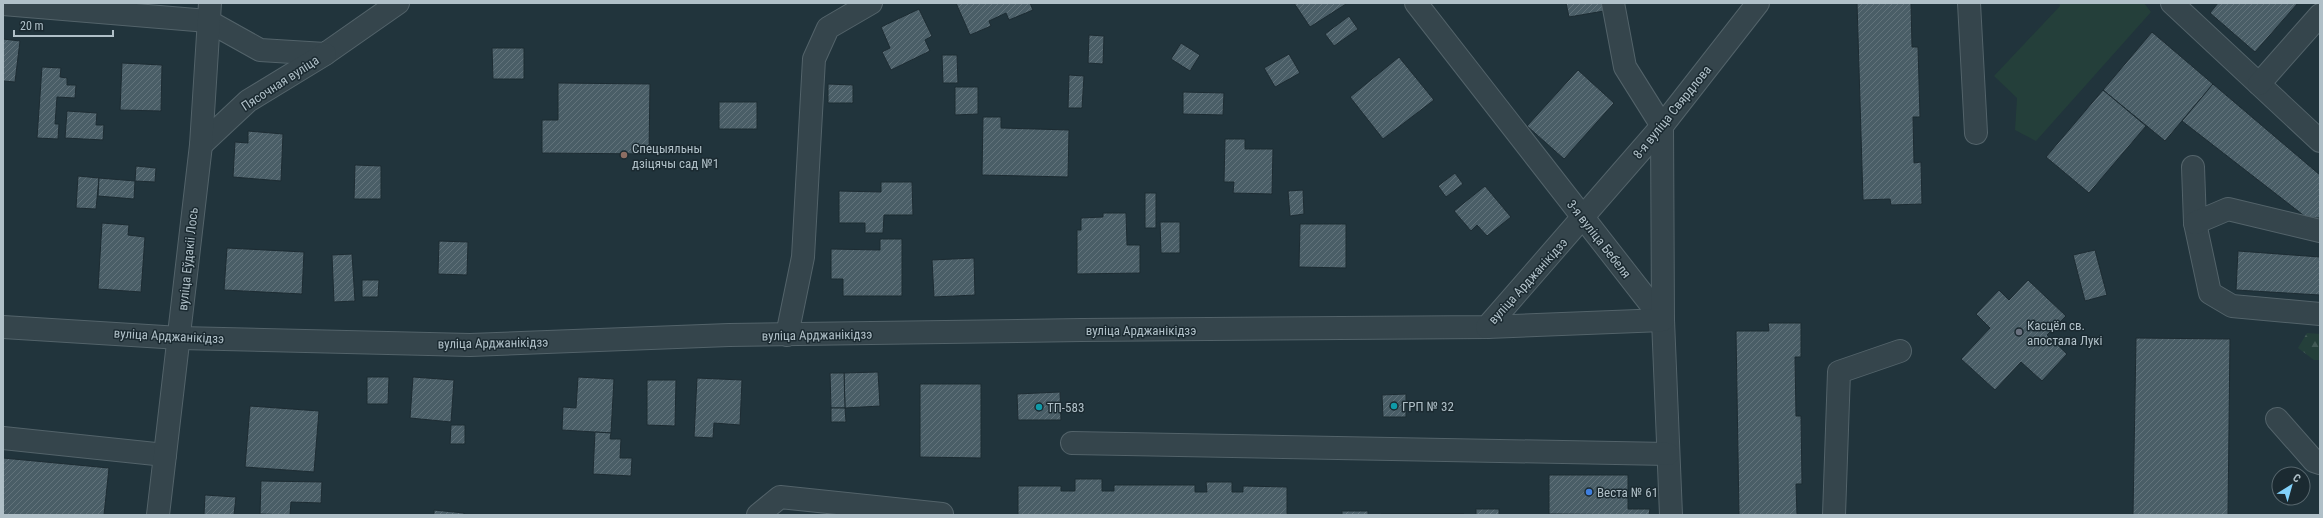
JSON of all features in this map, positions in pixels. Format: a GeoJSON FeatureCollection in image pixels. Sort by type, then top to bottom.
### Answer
{"type":"FeatureCollection","features":[{"type":"Feature","properties":{"kind":"street","name":"Пясочная вуліца"},"geometry":{"type":"LineString","coordinates":[[201,145],[248,101],[325,54],[398,3]]}},
{"type":"Feature","properties":{"kind":"street"},"geometry":{"type":"LineString","coordinates":[[787,335],[803,257],[814,59],[828,28],[871,3]]}},
{"type":"Feature","properties":{"kind":"street","name":"3-я вуліца Бебеля"},"geometry":{"type":"LineString","coordinates":[[1416,3],[1663,320]]}},
{"type":"Feature","properties":{"kind":"street"},"geometry":{"type":"LineString","coordinates":[[1613,3],[1625,67],[1662,126],[1663,320],[1671,515]]}},
{"type":"Feature","properties":{"kind":"street","name":"8-я вуліца Свярдлова"},"geometry":{"type":"LineString","coordinates":[[1583,219],[1662,126],[1758,3]]}},
{"type":"Feature","properties":{"kind":"street"},"geometry":{"type":"LineString","coordinates":[[1969,3],[1976,133]]}},
{"type":"Feature","properties":{"kind":"street"},"geometry":{"type":"LineString","coordinates":[[2172,3],[2320,141]]}},
{"type":"Feature","properties":{"kind":"street","name":"Пясочная вуліца"},"geometry":{"type":"LineString","coordinates":[[3,4],[209,12],[260,50],[325,54]]}},
{"type":"Feature","properties":{"kind":"street","name":"вуліца Еўдакіі Лось"},"geometry":{"type":"LineString","coordinates":[[158,515],[180,338],[201,145],[209,12]]}},
{"type":"Feature","properties":{"kind":"street"},"geometry":{"type":"LineString","coordinates":[[2259,84],[2320,15]]}},
{"type":"Feature","properties":{"kind":"street"},"geometry":{"type":"LineString","coordinates":[[2193,167],[2195,223],[2210,293],[2232,306],[2320,314]]}},
{"type":"Feature","properties":{"kind":"street"},"geometry":{"type":"LineString","coordinates":[[2195,223],[2228,209],[2320,231]]}},
{"type":"Feature","properties":{"kind":"street","name":"вуліца Арджанікідзэ"},"geometry":{"type":"LineString","coordinates":[[3,327],[180,338],[470,345],[721,336],[1082,330],[1487,327],[1583,219]]}},
{"type":"Feature","properties":{"kind":"street"},"geometry":{"type":"LineString","coordinates":[[1487,327],[1663,320]]}},
{"type":"Feature","properties":{"kind":"street"},"geometry":{"type":"LineString","coordinates":[[1834,515],[1839,372],[1900,352]]}},
{"type":"Feature","properties":{"kind":"street"},"geometry":{"type":"LineString","coordinates":[[2277,419],[2314,461],[2320,463]]}},
{"type":"Feature","properties":{"kind":"street"},"geometry":{"type":"LineString","coordinates":[[3,438],[165,455]]}},
{"type":"Feature","properties":{"kind":"street"},"geometry":{"type":"LineString","coordinates":[[1072,443],[1668,454]]}},
{"type":"Feature","properties":{"kind":"street"},"geometry":{"type":"LineString","coordinates":[[758,515],[780,497],[942,514]]}},
{"type":"Feature","properties":{"kind":"green space"},"geometry":{"type":"Polygon","coordinates":[[[2059,3],[2144,3],[2151,12],[2036,141],[2015,130],[2017,98],[1994,76],[2060,6],[2059,3]]]}},
{"type":"Feature","properties":{"kind":"green space"},"geometry":{"type":"Polygon","coordinates":[[[2307,333],[2320,334],[2320,360],[2314,360],[2298,348],[2307,333]]]}},
{"type":"Feature","properties":{"kind":"building"},"geometry":{"type":"Polygon","coordinates":[[[956,3],[1030,3],[1033,10],[1009,20],[1006,13],[989,21],[991,26],[970,35],[956,3]]]}},
{"type":"Feature","properties":{"kind":"building"},"geometry":{"type":"Polygon","coordinates":[[[1294,3],[1345,3],[1346,4],[1310,27],[1294,3]]]}},
{"type":"Feature","properties":{"kind":"building"},"geometry":{"type":"Polygon","coordinates":[[[1566,3],[1603,3],[1604,11],[1569,17],[1566,3]]]}},
{"type":"Feature","properties":{"kind":"building"},"geometry":{"type":"Polygon","coordinates":[[[1857,3],[1911,3],[1912,47],[1918,47],[1920,117],[1913,117],[1914,163],[1921,162],[1922,204],[1891,205],[1890,199],[1863,200],[1857,3]]]}},
{"type":"Feature","properties":{"kind":"building"},"geometry":{"type":"Polygon","coordinates":[[[2218,3],[2298,3],[2255,52],[2210,13],[2218,3]]]}},
{"type":"Feature","properties":{"kind":"building"},"geometry":{"type":"Polygon","coordinates":[[[919,9],[932,36],[925,40],[930,51],[891,70],[882,52],[890,48],[881,27],[919,9]]]}},
{"type":"Feature","properties":{"kind":"building"},"geometry":{"type":"Polygon","coordinates":[[[1349,16],[1358,29],[1334,46],[1325,34],[1349,16]]]}},
{"type":"Feature","properties":{"kind":"building"},"geometry":{"type":"Polygon","coordinates":[[[2152,32],[2213,84],[2165,141],[2103,90],[2152,32]]]}},
{"type":"Feature","properties":{"kind":"building"},"geometry":{"type":"Polygon","coordinates":[[[1089,35],[1104,36],[1103,64],[1088,63],[1089,35]]]}},
{"type":"Feature","properties":{"kind":"building"},"geometry":{"type":"Polygon","coordinates":[[[3,39],[20,41],[15,82],[3,81],[3,39]]]}},
{"type":"Feature","properties":{"kind":"building"},"geometry":{"type":"Polygon","coordinates":[[[1181,43],[1200,55],[1190,71],[1171,59],[1181,43]]]}},
{"type":"Feature","properties":{"kind":"building"},"geometry":{"type":"Polygon","coordinates":[[[492,48],[524,48],[524,79],[493,79],[492,48]]]}},
{"type":"Feature","properties":{"kind":"building"},"geometry":{"type":"Polygon","coordinates":[[[1289,54],[1300,73],[1275,87],[1264,68],[1289,54]]]}},
{"type":"Feature","properties":{"kind":"building"},"geometry":{"type":"Polygon","coordinates":[[[942,55],[957,55],[958,83],[943,83],[942,55]]]}},
{"type":"Feature","properties":{"kind":"building"},"geometry":{"type":"Polygon","coordinates":[[[1399,57],[1434,100],[1383,139],[1350,97],[1399,57]]]}},
{"type":"Feature","properties":{"kind":"building"},"geometry":{"type":"Polygon","coordinates":[[[122,63],[162,65],[161,111],[120,110],[122,63]]]}},
{"type":"Feature","properties":{"kind":"building"},"geometry":{"type":"Polygon","coordinates":[[[42,67],[61,68],[60,77],[67,78],[67,85],[76,85],[75,98],[57,97],[55,124],[59,124],[58,139],[37,138],[42,67]]]}},
{"type":"Feature","properties":{"kind":"building"},"geometry":{"type":"Polygon","coordinates":[[[1578,70],[1614,103],[1564,159],[1527,126],[1578,70]]]}},
{"type":"Feature","properties":{"kind":"building"},"geometry":{"type":"Polygon","coordinates":[[[1069,75],[1084,76],[1082,108],[1068,108],[1069,75]]]}},
{"type":"Feature","properties":{"kind":"building"},"geometry":{"type":"Polygon","coordinates":[[[558,83],[650,84],[649,154],[542,153],[542,120],[558,120],[558,83]]]}},
{"type":"Feature","properties":{"kind":"building"},"geometry":{"type":"Polygon","coordinates":[[[828,84],[853,85],[853,103],[828,103],[828,84]]]}},
{"type":"Feature","properties":{"kind":"building"},"geometry":{"type":"Polygon","coordinates":[[[2213,84],[2320,175],[2320,218],[2307,218],[2182,121],[2213,84]]]}},
{"type":"Feature","properties":{"kind":"building"},"geometry":{"type":"Polygon","coordinates":[[[955,87],[978,87],[978,114],[955,115],[955,87]]]}},
{"type":"Feature","properties":{"kind":"building"},"geometry":{"type":"Polygon","coordinates":[[[2103,90],[2146,126],[2089,193],[2046,157],[2103,90]]]}},
{"type":"Feature","properties":{"kind":"building"},"geometry":{"type":"Polygon","coordinates":[[[1183,92],[1224,93],[1223,115],[1183,114],[1183,92]]]}},
{"type":"Feature","properties":{"kind":"building"},"geometry":{"type":"Polygon","coordinates":[[[719,102],[757,102],[757,129],[719,129],[719,102]]]}},
{"type":"Feature","properties":{"kind":"building"},"geometry":{"type":"Polygon","coordinates":[[[67,111],[97,113],[96,125],[104,125],[103,140],[65,138],[67,111]]]}},
{"type":"Feature","properties":{"kind":"building"},"geometry":{"type":"Polygon","coordinates":[[[983,117],[1001,117],[1001,128],[1069,130],[1068,177],[982,175],[983,117]]]}},
{"type":"Feature","properties":{"kind":"building"},"geometry":{"type":"Polygon","coordinates":[[[248,131],[283,134],[281,181],[233,177],[235,142],[248,143],[248,131]]]}},
{"type":"Feature","properties":{"kind":"building"},"geometry":{"type":"Polygon","coordinates":[[[1225,139],[1245,139],[1245,149],[1273,149],[1272,194],[1233,193],[1234,182],[1224,182],[1225,139]]]}},
{"type":"Feature","properties":{"kind":"building"},"geometry":{"type":"Polygon","coordinates":[[[355,165],[381,166],[381,199],[354,199],[355,165]]]}},
{"type":"Feature","properties":{"kind":"building"},"geometry":{"type":"Polygon","coordinates":[[[136,166],[156,168],[155,182],[135,181],[136,166]]]}},
{"type":"Feature","properties":{"kind":"building"},"geometry":{"type":"Polygon","coordinates":[[[1455,173],[1463,184],[1446,197],[1438,186],[1455,173]]]}},
{"type":"Feature","properties":{"kind":"building"},"geometry":{"type":"Polygon","coordinates":[[[78,176],[99,178],[96,209],[76,208],[78,176]]]}},
{"type":"Feature","properties":{"kind":"building"},"geometry":{"type":"Polygon","coordinates":[[[99,178],[135,181],[134,199],[98,196],[99,178]]]}},
{"type":"Feature","properties":{"kind":"building"},"geometry":{"type":"Polygon","coordinates":[[[881,182],[912,182],[913,215],[884,215],[883,233],[865,233],[865,223],[839,223],[839,191],[881,192],[881,182]]]}},
{"type":"Feature","properties":{"kind":"building"},"geometry":{"type":"Polygon","coordinates":[[[1485,186],[1511,217],[1487,236],[1477,225],[1471,231],[1454,211],[1485,186]]]}},
{"type":"Feature","properties":{"kind":"building"},"geometry":{"type":"Polygon","coordinates":[[[1303,190],[1304,214],[1290,216],[1288,191],[1303,190]]]}},
{"type":"Feature","properties":{"kind":"building"},"geometry":{"type":"Polygon","coordinates":[[[1145,193],[1156,193],[1156,228],[1145,228],[1145,193]]]}},
{"type":"Feature","properties":{"kind":"building"},"geometry":{"type":"Polygon","coordinates":[[[1103,213],[1126,213],[1127,245],[1140,245],[1140,273],[1077,274],[1077,230],[1081,230],[1081,218],[1103,217],[1103,213]]]}},
{"type":"Feature","properties":{"kind":"building"},"geometry":{"type":"Polygon","coordinates":[[[1160,222],[1180,222],[1180,253],[1161,253],[1160,222]]]}},
{"type":"Feature","properties":{"kind":"building"},"geometry":{"type":"Polygon","coordinates":[[[102,223],[129,225],[128,235],[145,237],[141,292],[98,289],[102,223]]]}},
{"type":"Feature","properties":{"kind":"building"},"geometry":{"type":"Polygon","coordinates":[[[1300,224],[1346,224],[1346,268],[1299,267],[1300,224]]]}},
{"type":"Feature","properties":{"kind":"building"},"geometry":{"type":"Polygon","coordinates":[[[880,239],[902,239],[902,296],[843,296],[843,279],[831,279],[831,249],[880,250],[880,239]]]}},
{"type":"Feature","properties":{"kind":"building"},"geometry":{"type":"Polygon","coordinates":[[[439,241],[468,242],[467,275],[438,274],[439,241]]]}},
{"type":"Feature","properties":{"kind":"building"},"geometry":{"type":"Polygon","coordinates":[[[227,248],[304,252],[302,294],[224,290],[227,248]]]}},
{"type":"Feature","properties":{"kind":"building"},"geometry":{"type":"Polygon","coordinates":[[[2095,250],[2107,295],[2085,301],[2073,255],[2095,250]]]}},
{"type":"Feature","properties":{"kind":"building"},"geometry":{"type":"Polygon","coordinates":[[[2238,251],[2320,257],[2320,295],[2236,290],[2238,251]]]}},
{"type":"Feature","properties":{"kind":"building"},"geometry":{"type":"Polygon","coordinates":[[[352,254],[355,301],[334,302],[332,255],[352,254]]]}},
{"type":"Feature","properties":{"kind":"building"},"geometry":{"type":"Polygon","coordinates":[[[974,258],[975,295],[934,297],[932,260],[974,258]]]}},
{"type":"Feature","properties":{"kind":"building"},"geometry":{"type":"Polygon","coordinates":[[[362,280],[379,280],[378,297],[362,297],[362,280]]]}},
{"type":"Feature","properties":{"kind":"building","name":"Касцёл св. апостала Лукі"},"geometry":{"type":"Polygon","coordinates":[[[2028,280],[2066,316],[2047,335],[2067,354],[2042,381],[2021,362],[1995,390],[1961,359],[1990,328],[1976,314],[1999,290],[2009,300],[2028,280]]]}},
{"type":"Feature","properties":{"kind":"building"},"geometry":{"type":"Polygon","coordinates":[[[1768,323],[1801,323],[1801,357],[1795,357],[1796,416],[1801,416],[1802,484],[1796,484],[1797,515],[1739,515],[1736,331],[1769,331],[1768,323]]]}},
{"type":"Feature","properties":{"kind":"building"},"geometry":{"type":"Polygon","coordinates":[[[2136,338],[2230,339],[2228,515],[2133,515],[2136,338]]]}},
{"type":"Feature","properties":{"kind":"building"},"geometry":{"type":"Polygon","coordinates":[[[878,372],[880,406],[845,408],[844,373],[878,372]]]}},
{"type":"Feature","properties":{"kind":"building"},"geometry":{"type":"Polygon","coordinates":[[[830,373],[844,373],[845,408],[831,408],[830,373]]]}},
{"type":"Feature","properties":{"kind":"building"},"geometry":{"type":"Polygon","coordinates":[[[367,377],[389,377],[388,404],[367,404],[367,377]]]}},
{"type":"Feature","properties":{"kind":"building"},"geometry":{"type":"Polygon","coordinates":[[[413,377],[454,380],[451,422],[410,418],[413,377]]]}},
{"type":"Feature","properties":{"kind":"building"},"geometry":{"type":"Polygon","coordinates":[[[578,377],[614,379],[611,433],[562,430],[563,407],[576,408],[578,377]]]}},
{"type":"Feature","properties":{"kind":"building"},"geometry":{"type":"Polygon","coordinates":[[[697,378],[742,380],[740,425],[714,423],[713,438],[694,437],[697,378]]]}},
{"type":"Feature","properties":{"kind":"building"},"geometry":{"type":"Polygon","coordinates":[[[647,380],[676,380],[675,426],[647,425],[647,380]]]}},
{"type":"Feature","properties":{"kind":"building"},"geometry":{"type":"Polygon","coordinates":[[[920,384],[981,384],[981,458],[920,457],[920,384]]]}},
{"type":"Feature","properties":{"kind":"building","name":"ТП-583"},"geometry":{"type":"Polygon","coordinates":[[[1060,392],[1061,420],[1018,420],[1017,394],[1060,392]]]}},
{"type":"Feature","properties":{"kind":"building","name":"ГРП № 32"},"geometry":{"type":"Polygon","coordinates":[[[1406,394],[1406,417],[1383,417],[1382,395],[1406,394]]]}},
{"type":"Feature","properties":{"kind":"building"},"geometry":{"type":"Polygon","coordinates":[[[250,406],[319,411],[314,472],[245,467],[250,406]]]}},
{"type":"Feature","properties":{"kind":"building"},"geometry":{"type":"Polygon","coordinates":[[[831,408],[845,408],[846,422],[831,422],[831,408]]]}},
{"type":"Feature","properties":{"kind":"building"},"geometry":{"type":"Polygon","coordinates":[[[451,425],[465,425],[465,444],[450,444],[451,425]]]}},
{"type":"Feature","properties":{"kind":"building"},"geometry":{"type":"Polygon","coordinates":[[[595,432],[611,433],[610,439],[621,439],[620,458],[632,458],[631,476],[593,474],[595,432]]]}},
{"type":"Feature","properties":{"kind":"building"},"geometry":{"type":"Polygon","coordinates":[[[3,458],[109,468],[104,515],[3,515],[3,458]]]}},
{"type":"Feature","properties":{"kind":"building","name":"Веста № 61"},"geometry":{"type":"Polygon","coordinates":[[[1549,475],[1628,475],[1628,509],[1650,509],[1649,515],[1549,514],[1549,475]]]}},
{"type":"Feature","properties":{"kind":"building"},"geometry":{"type":"Polygon","coordinates":[[[1075,479],[1102,479],[1102,491],[1114,491],[1114,485],[1195,485],[1195,492],[1207,492],[1206,482],[1232,482],[1232,492],[1243,492],[1243,486],[1287,487],[1287,515],[1018,515],[1018,486],[1061,486],[1061,491],[1075,491],[1075,479]]]}},
{"type":"Feature","properties":{"kind":"building"},"geometry":{"type":"Polygon","coordinates":[[[261,481],[322,482],[321,503],[291,502],[290,515],[260,514],[261,481]]]}},
{"type":"Feature","properties":{"kind":"building"},"geometry":{"type":"Polygon","coordinates":[[[205,495],[236,497],[234,515],[204,515],[205,495]]]}},
{"type":"Feature","properties":{"kind":"building"},"geometry":{"type":"Polygon","coordinates":[[[1476,509],[1499,509],[1499,515],[1476,515],[1476,509]]]}},
{"type":"Feature","properties":{"kind":"building"},"geometry":{"type":"Polygon","coordinates":[[[434,510],[464,513],[464,515],[434,515],[434,510]]]}},
{"type":"Feature","properties":{"kind":"building"},"geometry":{"type":"Polygon","coordinates":[[[1342,511],[1368,511],[1368,515],[1342,515],[1342,511]]]}},
{"type":"Feature","properties":{"kind":"building"},"geometry":{"type":"Polygon","coordinates":[[[1381,514],[1464,514],[1381,515],[1381,514]]]}},
{"type":"Feature","properties":{"kind":"place","name":"Спецыяльны дзіцячы сад №1"},"geometry":{"type":"Point","coordinates":[624,155]}},
{"type":"Feature","properties":{"kind":"place","name":"Касцёл св. апостала Лукі"},"geometry":{"type":"Point","coordinates":[2019,332]}},
{"type":"Feature","properties":{"kind":"place","name":"ГРП № 32"},"geometry":{"type":"Point","coordinates":[1394,406]}},
{"type":"Feature","properties":{"kind":"place","name":"ТП-583"},"geometry":{"type":"Point","coordinates":[1039,407]}},
{"type":"Feature","properties":{"kind":"place","name":"Веста № 61"},"geometry":{"type":"Point","coordinates":[1589,492]}}]}
